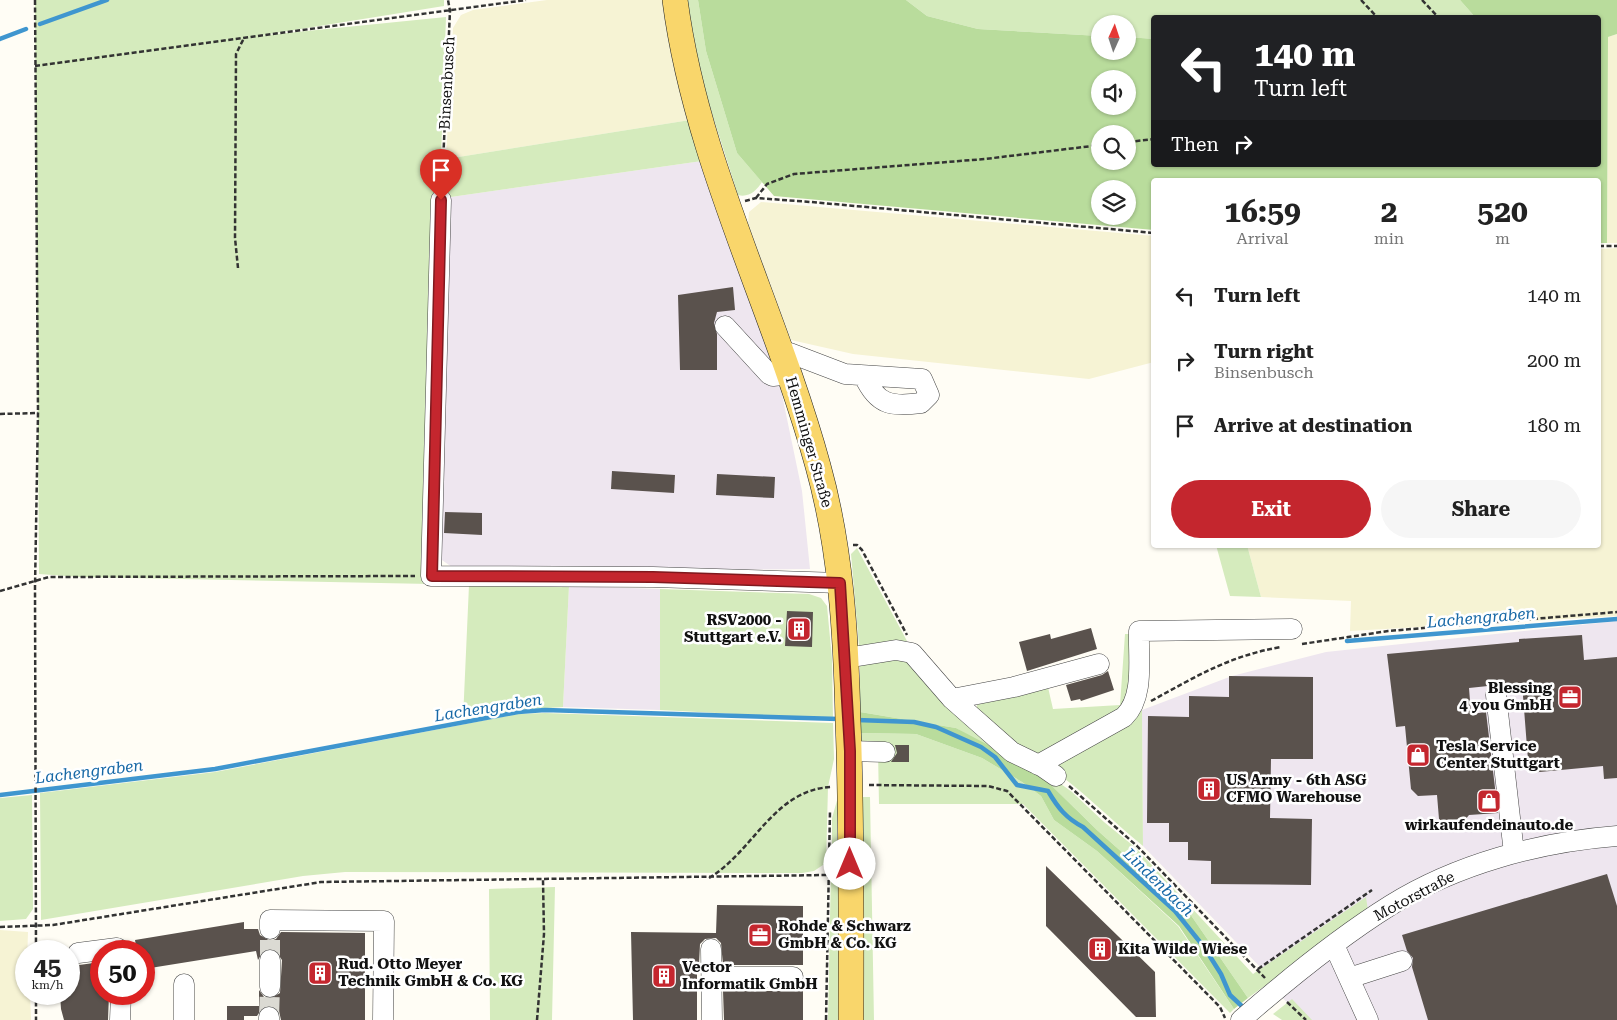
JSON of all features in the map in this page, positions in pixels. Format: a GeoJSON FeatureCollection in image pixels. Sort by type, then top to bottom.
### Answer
{"type":"FeatureCollection","features":[{"type":"Feature","properties":{"kind":"main road","name":"Hemminger Straße"},"geometry":{"type":"LineString","coordinates":[[674,0],[681,50],[690,87],[729,205],[787,364],[827,502],[840,583],[846,658],[849,744],[839,788],[851,1020]]}},
{"type":"Feature","properties":{"kind":"street"},"geometry":{"type":"LineString","coordinates":[[441,200],[432,576],[653,577],[840,583]]}},
{"type":"Feature","properties":{"kind":"street"},"geometry":{"type":"LineString","coordinates":[[725,326],[769,374],[773,376],[787,364],[790,353],[845,374],[864,376]]}},
{"type":"Feature","properties":{"kind":"street"},"geometry":{"type":"LineString","coordinates":[[1038,765],[1124,717],[1132,710],[1137,699],[1138,622],[1294,640]]}},
{"type":"Feature","properties":{"kind":"street"},"geometry":{"type":"LineString","coordinates":[[846,658],[896,650],[912,653],[952,699],[1012,752],[1056,776]]}},
{"type":"Feature","properties":{"kind":"street"},"geometry":{"type":"LineString","coordinates":[[952,699],[1014,687],[1099,664]]}},
{"type":"Feature","properties":{"kind":"street"},"geometry":{"type":"LineString","coordinates":[[1496,694],[1514,853]]}},
{"type":"Feature","properties":{"kind":"street"},"geometry":{"type":"LineString","coordinates":[[849,744],[885,752]]}},
{"type":"Feature","properties":{"kind":"street","name":"Motorstraße"},"geometry":{"type":"LineString","coordinates":[[1240,1020],[1334,945],[1391,905],[1433,883],[1514,853],[1588,838],[1617,836]]}},
{"type":"Feature","properties":{"kind":"street"},"geometry":{"type":"LineString","coordinates":[[270,929],[270,920],[384,921],[383,1020]]}},
{"type":"Feature","properties":{"kind":"street"},"geometry":{"type":"LineString","coordinates":[[1334,945],[1368,1020]]}},
{"type":"Feature","properties":{"kind":"street"},"geometry":{"type":"LineString","coordinates":[[712,948],[712,1020]]}},
{"type":"Feature","properties":{"kind":"street"},"geometry":{"type":"LineString","coordinates":[[270,960],[270,986]]}},
{"type":"Feature","properties":{"kind":"street"},"geometry":{"type":"LineString","coordinates":[[1349,978],[1402,961]]}},
{"type":"Feature","properties":{"kind":"street"},"geometry":{"type":"LineString","coordinates":[[712,977],[793,976]]}},
{"type":"Feature","properties":{"kind":"street"},"geometry":{"type":"LineString","coordinates":[[184,984],[184,1020]]}},
{"type":"Feature","properties":{"kind":"street"},"geometry":{"type":"LineString","coordinates":[[120,1020],[121,1005]]}},
{"type":"Feature","properties":{"kind":"path"},"geometry":{"type":"LineString","coordinates":[[35,0],[38,413],[35,581],[36,940]]}},
{"type":"Feature","properties":{"kind":"path","name":"Binsenbusch"},"geometry":{"type":"LineString","coordinates":[[441,200],[450,11],[448,0]]}},
{"type":"Feature","properties":{"kind":"path"},"geometry":{"type":"LineString","coordinates":[[35,66],[526,0]]}},
{"type":"Feature","properties":{"kind":"path"},"geometry":{"type":"LineString","coordinates":[[1361,0],[1376,15]]}},
{"type":"Feature","properties":{"kind":"path"},"geometry":{"type":"LineString","coordinates":[[1422,0],[1436,15]]}},
{"type":"Feature","properties":{"kind":"path"},"geometry":{"type":"LineString","coordinates":[[238,268],[235,238],[236,54],[244,38]]}},
{"type":"Feature","properties":{"kind":"path"},"geometry":{"type":"LineString","coordinates":[[1136,141],[1151,139]]}},
{"type":"Feature","properties":{"kind":"path"},"geometry":{"type":"LineString","coordinates":[[756,198],[767,184],[794,174],[985,160],[1091,146]]}},
{"type":"Feature","properties":{"kind":"path"},"geometry":{"type":"LineString","coordinates":[[729,205],[756,198],[1151,233]]}},
{"type":"Feature","properties":{"kind":"path"},"geometry":{"type":"LineString","coordinates":[[1601,246],[1617,246]]}},
{"type":"Feature","properties":{"kind":"path"},"geometry":{"type":"LineString","coordinates":[[0,414],[38,413]]}},
{"type":"Feature","properties":{"kind":"path"},"geometry":{"type":"LineString","coordinates":[[846,544],[857,545],[862,550],[911,642],[912,653]]}},
{"type":"Feature","properties":{"kind":"path"},"geometry":{"type":"LineString","coordinates":[[0,591],[49,577],[432,576]]}},
{"type":"Feature","properties":{"kind":"path"},"geometry":{"type":"LineString","coordinates":[[1149,703],[1200,672],[1239,657],[1294,640],[1617,612]]}},
{"type":"Feature","properties":{"kind":"path"},"geometry":{"type":"LineString","coordinates":[[1056,776],[1137,846],[1258,969],[1268,997],[1306,1020]]}},
{"type":"Feature","properties":{"kind":"path"},"geometry":{"type":"LineString","coordinates":[[708,878],[727,866],[739,855],[774,814],[790,799],[807,791],[839,788],[988,786],[1007,791],[1220,1007],[1227,1020]]}},
{"type":"Feature","properties":{"kind":"path"},"geometry":{"type":"LineString","coordinates":[[826,1020],[827,875],[830,808]]}},
{"type":"Feature","properties":{"kind":"path"},"geometry":{"type":"LineString","coordinates":[[0,927],[35,928],[321,882],[827,875]]}},
{"type":"Feature","properties":{"kind":"path"},"geometry":{"type":"LineString","coordinates":[[537,1020],[544,934],[543,880]]}},
{"type":"Feature","properties":{"kind":"path"},"geometry":{"type":"LineString","coordinates":[[1258,969],[1372,890]]}},
{"type":"Feature","properties":{"kind":"path"},"geometry":{"type":"LineString","coordinates":[[36,1005],[36,1020]]}},
{"type":"Feature","properties":{"kind":"shaded area"},"geometry":{"type":"Polygon","coordinates":[[[547,0],[667,0],[690,120],[446,159],[453,28],[461,15],[473,10],[547,0]]]}},
{"type":"Feature","properties":{"kind":"shaded area"},"geometry":{"type":"Polygon","coordinates":[[[1617,34],[1617,243],[1607,243],[1608,37],[1617,34]]]}},
{"type":"Feature","properties":{"kind":"shaded area"},"geometry":{"type":"Polygon","coordinates":[[[702,161],[781,390],[802,491],[810,569],[571,572],[452,567],[439,558],[444,198],[702,161]]]}},
{"type":"Feature","properties":{"kind":"shaded area"},"geometry":{"type":"Polygon","coordinates":[[[761,202],[1151,236],[1151,363],[1089,379],[853,354],[791,340],[748,224],[749,212],[761,202]]]}},
{"type":"Feature","properties":{"kind":"shaded area"},"geometry":{"type":"Polygon","coordinates":[[[1617,248],[1617,616],[1350,631],[1351,601],[1261,597],[1248,548],[1601,548],[1601,249],[1617,248]]]}},
{"type":"Feature","properties":{"kind":"shaded area"},"geometry":{"type":"Polygon","coordinates":[[[569,586],[660,589],[660,710],[563,707],[569,586]]]}},
{"type":"Feature","properties":{"kind":"shaded area"},"geometry":{"type":"Polygon","coordinates":[[[1617,621],[1617,1020],[1306,1020],[1275,991],[1263,970],[1143,846],[1142,710],[1232,676],[1326,652],[1617,621]]]}},
{"type":"Feature","properties":{"kind":"shaded area"},"geometry":{"type":"Polygon","coordinates":[[[0,930],[28,932],[28,940],[15,940],[15,1005],[30,1005],[31,1020],[0,1020],[0,930]]]}},
{"type":"Feature","properties":{"kind":"green space"},"geometry":{"type":"Polygon","coordinates":[[[35,0],[444,0],[444,6],[257,36],[446,17],[438,240],[431,584],[80,577],[39,574],[35,0]]]}},
{"type":"Feature","properties":{"kind":"green space"},"geometry":{"type":"Polygon","coordinates":[[[687,0],[698,0],[706,51],[737,153],[762,182],[755,190],[746,195],[738,195],[701,79],[687,0]]]}},
{"type":"Feature","properties":{"kind":"green space"},"geometry":{"type":"Polygon","coordinates":[[[698,0],[906,0],[927,16],[978,29],[1091,35],[1091,60],[1136,60],[1136,38],[1151,39],[1151,167],[1601,167],[1601,15],[1473,15],[1460,0],[1617,0],[1617,34],[1608,37],[1607,243],[1601,243],[1601,178],[1151,178],[1151,230],[1098,225],[1136,225],[1136,180],[1091,180],[1091,224],[774,196],[737,153],[706,51],[698,0]]]}},
{"type":"Feature","properties":{"kind":"green space"},"geometry":{"type":"Polygon","coordinates":[[[906,0],[1460,0],[1473,15],[1151,15],[1151,39],[1136,38],[1136,15],[1091,15],[1091,35],[978,29],[927,16],[906,0]]]}},
{"type":"Feature","properties":{"kind":"green space"},"geometry":{"type":"Polygon","coordinates":[[[690,120],[702,161],[444,198],[446,159],[690,120]]]}},
{"type":"Feature","properties":{"kind":"green space"},"geometry":{"type":"Polygon","coordinates":[[[857,548],[907,641],[877,649],[859,646],[851,554],[857,548]]]}},
{"type":"Feature","properties":{"kind":"green space"},"geometry":{"type":"Polygon","coordinates":[[[1217,548],[1248,548],[1261,597],[1230,596],[1217,548]]]}},
{"type":"Feature","properties":{"kind":"green space"},"geometry":{"type":"Polygon","coordinates":[[[469,585],[569,586],[563,707],[518,710],[463,719],[469,585]]]}},
{"type":"Feature","properties":{"kind":"green space"},"geometry":{"type":"Polygon","coordinates":[[[660,589],[809,594],[821,598],[827,606],[832,659],[833,719],[660,710],[660,589]]]}},
{"type":"Feature","properties":{"kind":"green space"},"geometry":{"type":"Polygon","coordinates":[[[1125,634],[1133,634],[1130,702],[1037,762],[977,712],[977,705],[1000,695],[1047,683],[1053,709],[1120,705],[1125,634]]]}},
{"type":"Feature","properties":{"kind":"green space"},"geometry":{"type":"Polygon","coordinates":[[[898,657],[911,660],[1039,768],[1072,792],[1104,822],[1136,848],[1253,974],[1366,897],[1368,911],[1248,998],[1188,911],[1097,830],[1051,785],[956,728],[860,712],[860,666],[898,657]]]}},
{"type":"Feature","properties":{"kind":"green space"},"geometry":{"type":"Polygon","coordinates":[[[1142,710],[1143,846],[1083,793],[1045,764],[1142,710]]]}},
{"type":"Feature","properties":{"kind":"green space"},"geometry":{"type":"Polygon","coordinates":[[[860,712],[956,728],[1009,756],[1051,785],[1097,830],[1188,911],[1248,998],[1234,1009],[1179,926],[1097,851],[1054,820],[1041,796],[982,758],[916,734],[861,733],[860,712]]]}},
{"type":"Feature","properties":{"kind":"green space"},"geometry":{"type":"Polygon","coordinates":[[[545,713],[833,723],[834,759],[828,787],[826,863],[814,871],[802,873],[345,872],[303,876],[41,920],[40,793],[215,772],[518,714],[545,713]]]}},
{"type":"Feature","properties":{"kind":"green space"},"geometry":{"type":"Polygon","coordinates":[[[861,733],[916,734],[982,758],[1041,796],[1054,820],[1097,851],[1178,926],[1234,1009],[1230,1013],[1023,804],[879,804],[878,751],[861,744],[861,733]]]}},
{"type":"Feature","properties":{"kind":"green space"},"geometry":{"type":"Polygon","coordinates":[[[32,795],[33,909],[26,919],[0,921],[0,798],[32,795]]]}},
{"type":"Feature","properties":{"kind":"green space"},"geometry":{"type":"Polygon","coordinates":[[[838,797],[841,799],[837,818],[837,860],[832,861],[832,818],[838,797]]]}},
{"type":"Feature","properties":{"kind":"green space"},"geometry":{"type":"Polygon","coordinates":[[[859,797],[870,797],[874,1020],[862,1020],[859,797]]]}},
{"type":"Feature","properties":{"kind":"green space"},"geometry":{"type":"Polygon","coordinates":[[[831,868],[840,868],[839,1020],[828,1020],[831,868]]]}},
{"type":"Feature","properties":{"kind":"green space"},"geometry":{"type":"Polygon","coordinates":[[[555,887],[552,1020],[490,1020],[489,889],[555,887]]]}},
{"type":"Feature","properties":{"kind":"green space"},"geometry":{"type":"Polygon","coordinates":[[[1292,999],[1312,1020],[1282,1020],[1273,1014],[1292,999]]]}},
{"type":"Feature","properties":{"kind":"building"},"geometry":{"type":"Polygon","coordinates":[[[733,287],[735,310],[717,312],[714,323],[717,334],[717,370],[680,370],[678,295],[733,287]]]}},
{"type":"Feature","properties":{"kind":"building"},"geometry":{"type":"Polygon","coordinates":[[[612,471],[675,475],[674,493],[611,489],[612,471]]]}},
{"type":"Feature","properties":{"kind":"building"},"geometry":{"type":"Polygon","coordinates":[[[717,474],[775,477],[774,498],[716,495],[717,474]]]}},
{"type":"Feature","properties":{"kind":"building"},"geometry":{"type":"Polygon","coordinates":[[[445,512],[482,513],[482,535],[444,533],[445,512]]]}},
{"type":"Feature","properties":{"kind":"building","name":"RSV2000 - Stuttgart e.V."},"geometry":{"type":"Polygon","coordinates":[[[787,611],[813,612],[812,647],[785,646],[787,611]]]}},
{"type":"Feature","properties":{"kind":"building"},"geometry":{"type":"Polygon","coordinates":[[[1091,628],[1097,649],[1027,671],[1019,642],[1050,634],[1051,639],[1091,628]]]}},
{"type":"Feature","properties":{"kind":"building"},"geometry":{"type":"Polygon","coordinates":[[[1582,635],[1584,660],[1617,657],[1617,778],[1604,779],[1603,766],[1529,773],[1522,683],[1502,685],[1495,683],[1488,686],[1469,688],[1471,714],[1486,712],[1498,813],[1469,815],[1461,825],[1448,826],[1439,819],[1437,795],[1418,796],[1411,789],[1405,726],[1396,727],[1387,654],[1519,642],[1519,639],[1582,635]]]}},
{"type":"Feature","properties":{"kind":"building"},"geometry":{"type":"Polygon","coordinates":[[[1108,671],[1114,690],[1081,701],[1080,699],[1071,701],[1066,685],[1102,675],[1108,671]]]}},
{"type":"Feature","properties":{"kind":"building","name":"US Army - 6th ASG CFMO Warehouse"},"geometry":{"type":"Polygon","coordinates":[[[1229,676],[1313,677],[1313,759],[1271,759],[1270,818],[1312,819],[1311,885],[1211,884],[1211,861],[1188,860],[1188,842],[1169,842],[1169,823],[1147,823],[1148,716],[1189,717],[1189,696],[1229,697],[1229,676]]]}},
{"type":"Feature","properties":{"kind":"building"},"geometry":{"type":"Polygon","coordinates":[[[895,745],[909,745],[909,762],[891,762],[897,753],[895,745]]]}},
{"type":"Feature","properties":{"kind":"building","name":"Kita Wilde Wiese"},"geometry":{"type":"Polygon","coordinates":[[[1046,866],[1155,972],[1156,1017],[1136,1017],[1046,926],[1046,866]]]}},
{"type":"Feature","properties":{"kind":"building"},"geometry":{"type":"Polygon","coordinates":[[[1607,874],[1617,906],[1617,1020],[1428,1020],[1412,967],[1413,958],[1407,951],[1402,935],[1607,874]]]}},
{"type":"Feature","properties":{"kind":"building"},"geometry":{"type":"Polygon","coordinates":[[[717,905],[803,906],[803,965],[723,965],[721,943],[716,938],[705,939],[700,944],[699,965],[697,965],[697,1020],[633,1020],[631,932],[716,933],[717,905]]]}},
{"type":"Feature","properties":{"kind":"building","name":"Rud. Otto Meyer Technik GmbH & Co. KG"},"geometry":{"type":"Polygon","coordinates":[[[244,922],[244,929],[258,929],[260,935],[270,941],[276,939],[281,932],[365,933],[365,1020],[281,1020],[279,1011],[269,1005],[263,1007],[257,1016],[244,1016],[244,1020],[227,1020],[227,1006],[259,1006],[259,990],[264,997],[270,999],[280,993],[282,960],[275,950],[264,950],[258,960],[256,951],[155,967],[155,940],[135,940],[244,922]]]}},
{"type":"Feature","properties":{"kind":"building"},"geometry":{"type":"Polygon","coordinates":[[[90,964],[90,1005],[109,1005],[108,1020],[64,1020],[61,1005],[80,1005],[80,965],[90,964]]]}},
{"type":"Feature","properties":{"kind":"building"},"geometry":{"type":"Polygon","coordinates":[[[723,991],[803,991],[803,1020],[724,1020],[723,991]]]}},
{"type":"Feature","properties":{"kind":"waterway"},"geometry":{"type":"LineString","coordinates":[[40,24],[107,0]]}},
{"type":"Feature","properties":{"kind":"waterway"},"geometry":{"type":"LineString","coordinates":[[0,39],[26,29]]}},
{"type":"Feature","properties":{"kind":"waterway","name":"Lachengraben"},"geometry":{"type":"LineString","coordinates":[[1347,641],[1617,619]]}},
{"type":"Feature","properties":{"kind":"waterway","name":"Lachengraben"},"geometry":{"type":"LineString","coordinates":[[0,795],[215,769],[518,712],[545,710],[839,719]]}},
{"type":"Feature","properties":{"kind":"waterway","name":"Lindenbach"},"geometry":{"type":"LineString","coordinates":[[857,720],[914,722],[936,727],[981,747],[995,757],[1017,785],[1048,791],[1067,816],[1083,827],[1175,911],[1204,947],[1221,974],[1230,995],[1246,1010]]}},
{"type":"Feature","properties":{"kind":"tunnel"},"geometry":{"type":"LineString","coordinates":[[270,929],[270,960]]}},
{"type":"Feature","properties":{"kind":"tunnel"},"geometry":{"type":"LineString","coordinates":[[269,1017],[270,987]]}},
{"type":"Feature","properties":{"kind":"place","name":"RSV2000 - Stuttgart e.V."},"geometry":{"type":"Point","coordinates":[799,629]}},
{"type":"Feature","properties":{"kind":"place","name":"Blessing 4 you GmbH"},"geometry":{"type":"Point","coordinates":[1570,697]}},
{"type":"Feature","properties":{"kind":"place","name":"Tesla Service Center Stuttgart"},"geometry":{"type":"Point","coordinates":[1418,755]}},
{"type":"Feature","properties":{"kind":"place","name":"US Army - 6th ASG CFMO Warehouse"},"geometry":{"type":"Point","coordinates":[1209,789]}},
{"type":"Feature","properties":{"kind":"place","name":"wirkaufendeinauto.de"},"geometry":{"type":"Point","coordinates":[1489,801]}},
{"type":"Feature","properties":{"kind":"place","name":"Rohde & Schwarz GmbH & Co. KG"},"geometry":{"type":"Point","coordinates":[760,935]}},
{"type":"Feature","properties":{"kind":"place","name":"Kita Wilde Wiese"},"geometry":{"type":"Point","coordinates":[1100,949]}},
{"type":"Feature","properties":{"kind":"place","name":"Rud. Otto Meyer Technik GmbH & Co. KG"},"geometry":{"type":"Point","coordinates":[320,973]}},
{"type":"Feature","properties":{"kind":"place","name":"Vector Informatik GmbH"},"geometry":{"type":"Point","coordinates":[664,976]}},
{"type":"Feature","properties":{"kind":"route"},"geometry":{"type":"LineString","coordinates":[[441,200],[435,378],[432,576],[653,577],[818,584],[840,583],[844,620],[850,751],[850,864]]}}]}
